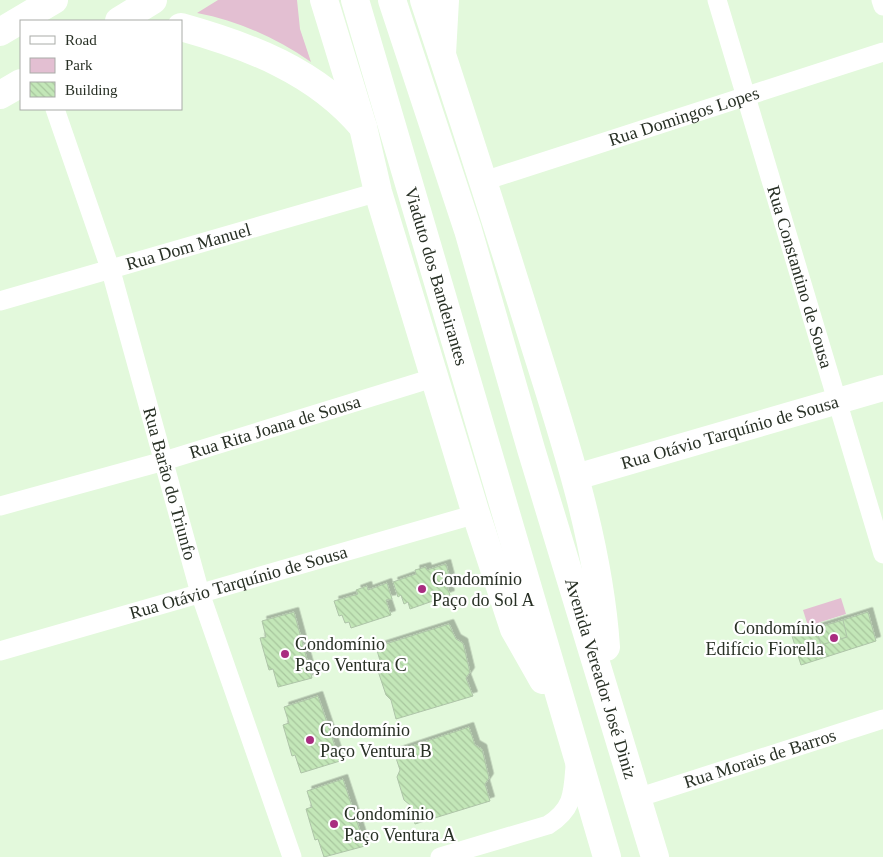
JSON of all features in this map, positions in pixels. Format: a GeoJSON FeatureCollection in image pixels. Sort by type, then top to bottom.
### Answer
{"type":"FeatureCollection","features":[{"type":"Feature","properties":{"kind":"main road"},"geometry":{"type":"LineString","coordinates":[[0,32],[34,8],[54,0]]}},
{"type":"Feature","properties":{"kind":"main road"},"geometry":{"type":"LineString","coordinates":[[324,0],[363,126],[378,192],[433,378],[476,514],[514,629],[567,722],[607,857]]}},
{"type":"Feature","properties":{"kind":"main road","name":"Viaduto dos Bandeirantes"},"geometry":{"type":"LineString","coordinates":[[355,0],[567,722]]}},
{"type":"Feature","properties":{"kind":"main road","name":"Avenida Vereador José Diniz"},"geometry":{"type":"LineString","coordinates":[[392,0],[468,230],[546,500],[604,683],[655,857]]}},
{"type":"Feature","properties":{"kind":"main road"},"geometry":{"type":"LineString","coordinates":[[424,0],[484,181],[576,477],[595,569],[606,639],[604,683]]}},
{"type":"Feature","properties":{"kind":"main road"},"geometry":{"type":"LineString","coordinates":[[442,54],[445,0]]}},
{"type":"Feature","properties":{"kind":"main road"},"geometry":{"type":"LineString","coordinates":[[135,11],[160,20]]}},
{"type":"Feature","properties":{"kind":"main road"},"geometry":{"type":"LineString","coordinates":[[182,27],[216,37],[286,65],[317,83],[337,99],[363,126]]}},
{"type":"Feature","properties":{"kind":"main road"},"geometry":{"type":"LineString","coordinates":[[0,95],[20,84]]}},
{"type":"Feature","properties":{"kind":"street","name":"Rua Constantino de Sousa"},"geometry":{"type":"LineString","coordinates":[[717,0],[883,554]]}},
{"type":"Feature","properties":{"kind":"street"},"geometry":{"type":"LineString","coordinates":[[881,0],[883,6]]}},
{"type":"Feature","properties":{"kind":"street","name":"Rua Domingos Lopes"},"geometry":{"type":"LineString","coordinates":[[484,181],[883,52]]}},
{"type":"Feature","properties":{"kind":"street","name":"Rua Barão do Triunfo"},"geometry":{"type":"LineString","coordinates":[[55,110],[111,271],[200,592],[292,857]]}},
{"type":"Feature","properties":{"kind":"street","name":"Rua Dom Manuel"},"geometry":{"type":"LineString","coordinates":[[0,301],[111,271],[378,192]]}},
{"type":"Feature","properties":{"kind":"street","name":"Rua Rita Joana de Sousa"},"geometry":{"type":"LineString","coordinates":[[0,506],[164,461],[433,378]]}},
{"type":"Feature","properties":{"kind":"street","name":"Rua Otávio Tarquínio de Sousa"},"geometry":{"type":"LineString","coordinates":[[576,477],[883,388]]}},
{"type":"Feature","properties":{"kind":"street","name":"Rua Otávio Tarquínio de Sousa"},"geometry":{"type":"LineString","coordinates":[[0,651],[476,514]]}},
{"type":"Feature","properties":{"kind":"street","name":"Rua Morais de Barros"},"geometry":{"type":"LineString","coordinates":[[637,798],[883,718]]}},
{"type":"Feature","properties":{"kind":"street"},"geometry":{"type":"LineString","coordinates":[[440,857],[548,825],[560,818],[573,795],[575,750]]}},
{"type":"Feature","properties":{"kind":"green space"},"geometry":{"type":"Polygon","coordinates":[[[218,0],[297,0],[300,29],[311,62],[271,38],[228,21],[197,13],[218,0]]]}},
{"type":"Feature","properties":{"kind":"green space"},"geometry":{"type":"Polygon","coordinates":[[[841,598],[846,614],[808,626],[803,610],[841,598]]]}},
{"type":"Feature","properties":{"kind":"building","name":"Condomínio Paço do Sol A"},"geometry":{"type":"Polygon","coordinates":[[[446,564],[450,579],[445,581],[450,595],[410,609],[408,602],[404,604],[401,595],[398,597],[393,582],[416,574],[415,570],[426,567],[427,570],[446,564]]]}},
{"type":"Feature","properties":{"kind":"building"},"geometry":{"type":"Polygon","coordinates":[[[387,583],[392,599],[386,600],[391,615],[351,628],[349,622],[345,623],[342,615],[339,616],[334,601],[358,594],[356,590],[367,586],[368,590],[387,583]]]}},
{"type":"Feature","properties":{"kind":"building","name":"Condomínio Paço Ventura C"},"geometry":{"type":"Polygon","coordinates":[[[294,612],[312,678],[278,687],[273,669],[269,670],[260,638],[266,637],[262,621],[294,612]]]}},
{"type":"Feature","properties":{"kind":"building","name":"Condomínio Edifício Fiorella"},"geometry":{"type":"Polygon","coordinates":[[[868,612],[876,641],[801,665],[792,636],[868,612]]]}},
{"type":"Feature","properties":{"kind":"building"},"geometry":{"type":"Polygon","coordinates":[[[843,620],[847,637],[821,645],[816,628],[843,620]]]}},
{"type":"Feature","properties":{"kind":"building"},"geometry":{"type":"Polygon","coordinates":[[[449,624],[456,639],[463,643],[470,672],[466,678],[473,696],[396,719],[391,700],[386,695],[378,671],[381,664],[376,647],[449,624]]]}},
{"type":"Feature","properties":{"kind":"building","name":"Condomínio Paço Ventura B"},"geometry":{"type":"Polygon","coordinates":[[[318,696],[340,761],[301,773],[295,755],[292,756],[283,725],[289,723],[284,707],[318,696]]]}},
{"type":"Feature","properties":{"kind":"building"},"geometry":{"type":"Polygon","coordinates":[[[469,727],[475,745],[482,749],[489,778],[485,784],[490,801],[415,824],[410,805],[404,800],[397,777],[400,770],[394,752],[469,727]]]}},
{"type":"Feature","properties":{"kind":"building","name":"Condomínio Paço Ventura A"},"geometry":{"type":"Polygon","coordinates":[[[343,779],[365,846],[324,857],[318,839],[315,840],[306,809],[312,807],[307,791],[343,779]]]}},
{"type":"Feature","properties":{"kind":"place","name":"Condomínio Paço do Sol A"},"geometry":{"type":"Point","coordinates":[422,589]}},
{"type":"Feature","properties":{"kind":"place","name":"Condomínio Edifício Fiorella"},"geometry":{"type":"Point","coordinates":[834,638]}},
{"type":"Feature","properties":{"kind":"place","name":"Condomínio Paço Ventura C"},"geometry":{"type":"Point","coordinates":[285,654]}},
{"type":"Feature","properties":{"kind":"place","name":"Condomínio Paço Ventura B"},"geometry":{"type":"Point","coordinates":[310,740]}},
{"type":"Feature","properties":{"kind":"place","name":"Condomínio Paço Ventura A"},"geometry":{"type":"Point","coordinates":[334,824]}}]}
